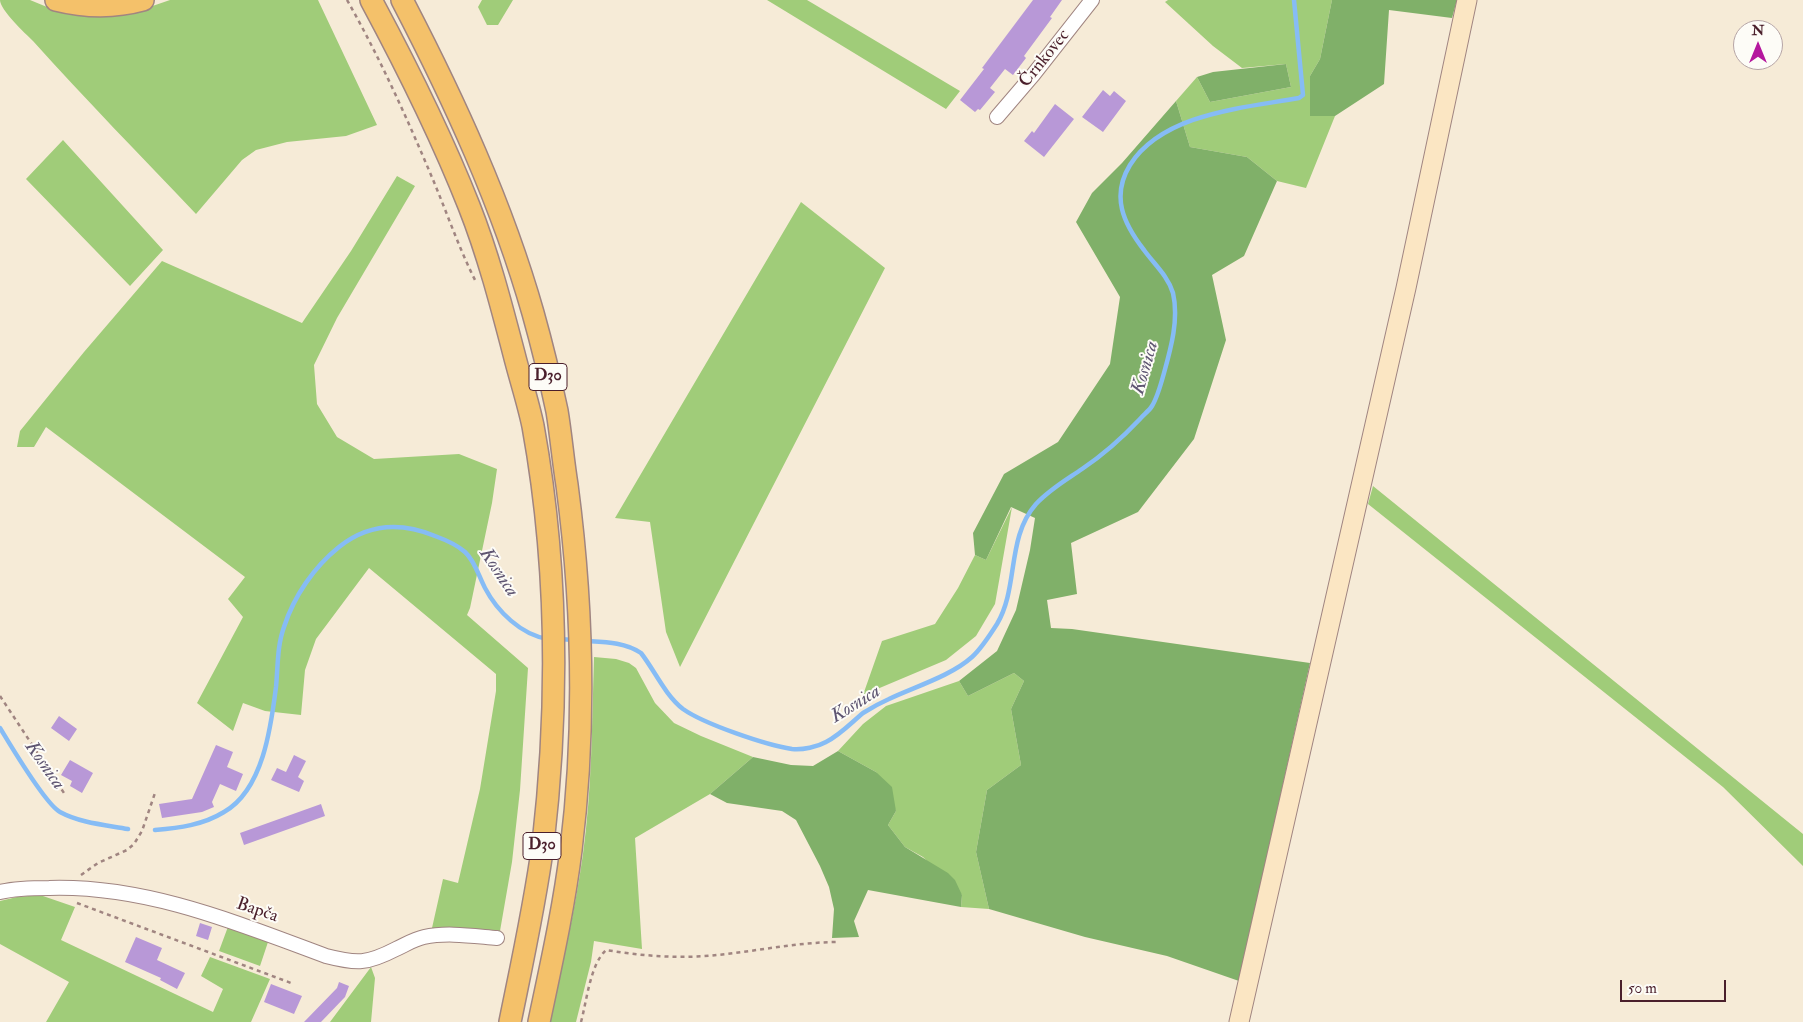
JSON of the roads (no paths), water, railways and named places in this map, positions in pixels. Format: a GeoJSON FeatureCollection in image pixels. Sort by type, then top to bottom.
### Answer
{"type":"FeatureCollection","features":[{"type":"Feature","properties":{"kind":"main road"},"geometry":{"type":"LineString","coordinates":[[56,0],[81,5],[109,6],[143,0]]}},
{"type":"Feature","properties":{"kind":"main road"},"geometry":{"type":"LineString","coordinates":[[362,0],[383,22]]}},
{"type":"Feature","properties":{"kind":"main road","name":"D30"},"geometry":{"type":"LineString","coordinates":[[371,0],[415,84],[443,143],[470,208],[497,291],[532,424],[547,522],[553,607],[554,667],[550,760],[542,845],[526,946],[510,1022]]}},
{"type":"Feature","properties":{"kind":"main road"},"geometry":{"type":"LineString","coordinates":[[1239,1022],[1406,288],[1467,0]]}},
{"type":"Feature","properties":{"kind":"main road","name":"D30"},"geometry":{"type":"LineString","coordinates":[[407,5],[437,66],[498,210],[532,312],[557,411],[572,525],[580,607],[582,668],[579,761],[571,850],[539,1022]]}},
{"type":"Feature","properties":{"kind":"street","name":"Črnkovec"},"geometry":{"type":"LineString","coordinates":[[997,117],[1092,0]]}},
{"type":"Feature","properties":{"kind":"street","name":"Bapča"},"geometry":{"type":"LineString","coordinates":[[0,892],[63,887],[115,890],[198,910],[326,956],[346,961],[365,962],[376,959],[422,937],[449,935],[497,938]]}},
{"type":"Feature","properties":{"kind":"waterway","name":"Kosnica"},"geometry":{"type":"LineString","coordinates":[[586,641],[622,645],[641,653],[665,690],[683,709],[693,715],[752,739],[792,749],[810,748],[826,742],[869,709],[954,670],[972,657],[991,633],[1004,610],[1020,532],[1036,504],[1058,485],[1098,458],[1112,446],[1151,408],[1156,399],[1169,354],[1175,323],[1175,303],[1171,287],[1130,230],[1125,219],[1121,198],[1124,176],[1130,165],[1144,148],[1163,134],[1183,124],[1230,110],[1299,98],[1303,95],[1294,0]]}},
{"type":"Feature","properties":{"kind":"waterway","name":"Kosnica"},"geometry":{"type":"LineString","coordinates":[[155,830],[191,825],[208,820],[224,812],[237,802],[248,789],[263,756],[268,738],[276,687],[280,642],[288,615],[299,593],[321,564],[339,547],[362,533],[386,527],[410,528],[454,544],[472,560],[490,597],[503,613],[528,633],[548,639]]}},
{"type":"Feature","properties":{"kind":"waterway","name":"Kosnica"},"geometry":{"type":"LineString","coordinates":[[558,639],[575,640]]}},
{"type":"Feature","properties":{"kind":"waterway","name":"Kosnica"},"geometry":{"type":"LineString","coordinates":[[0,728],[37,787],[60,812],[85,821],[128,829]]}}]}
